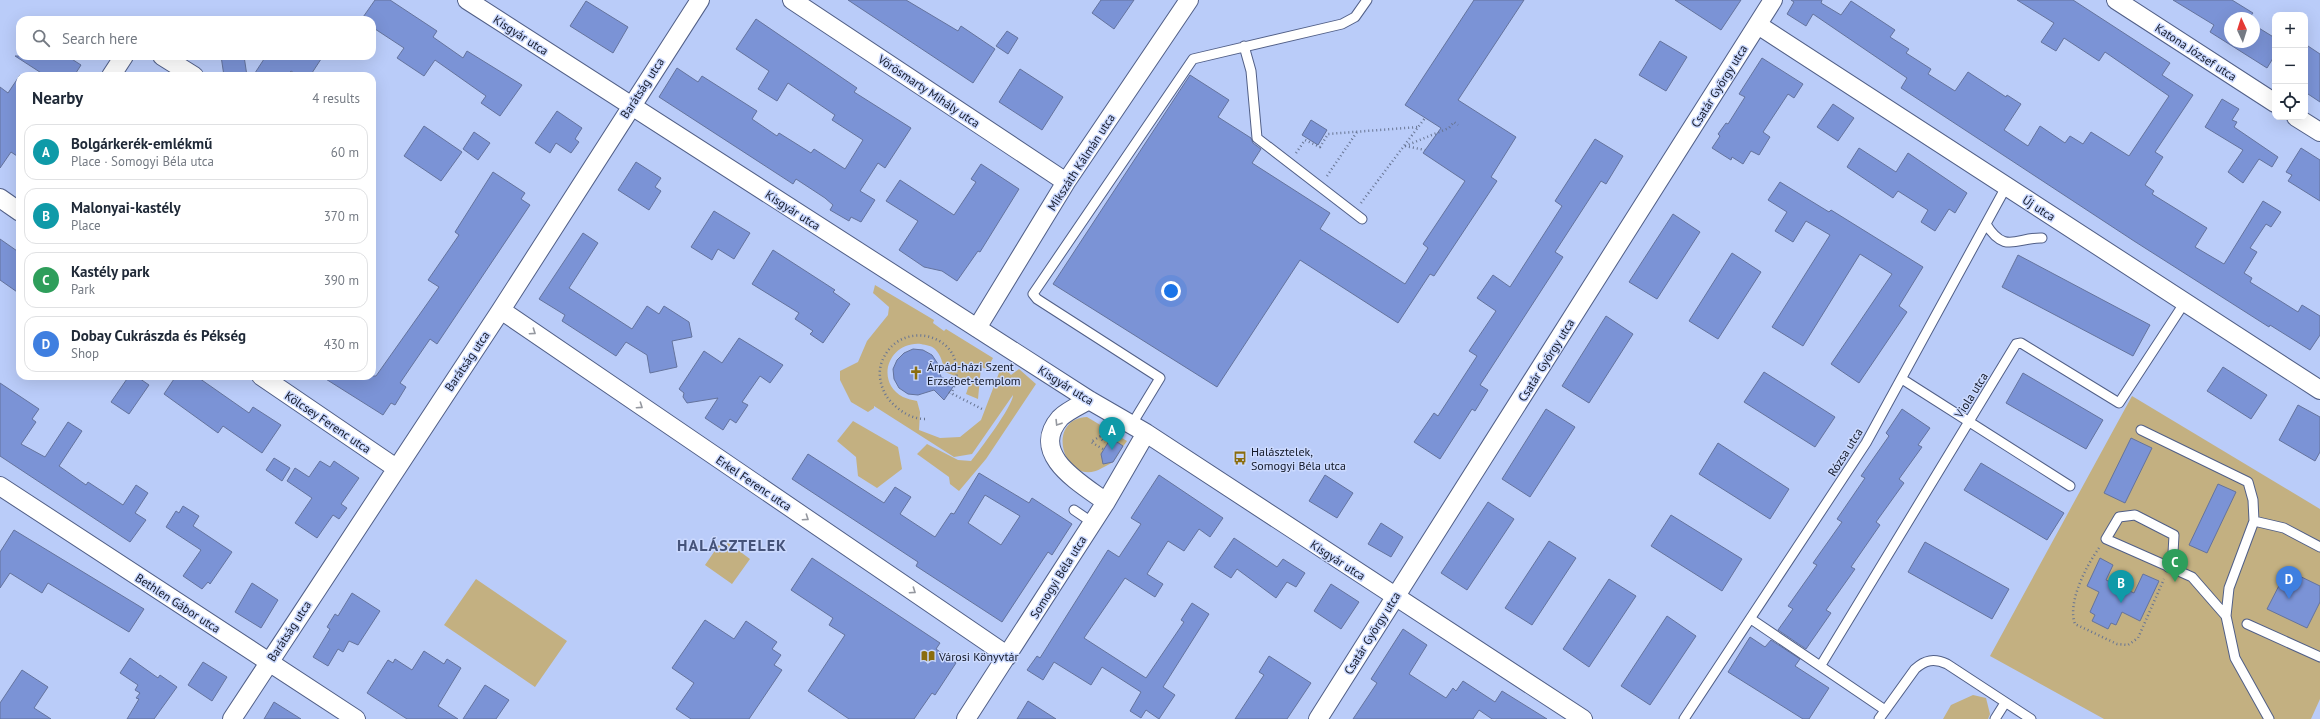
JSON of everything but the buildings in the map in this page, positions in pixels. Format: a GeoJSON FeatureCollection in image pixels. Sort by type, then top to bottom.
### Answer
{"type":"FeatureCollection","features":[{"type":"Feature","properties":{"kind":"street","name":"Kisgyár utca"},"geometry":{"type":"LineString","coordinates":[[467,0],[1089,400],[1139,429],[1583,719]]}},
{"type":"Feature","properties":{"kind":"street","name":"Barátság utca"},"geometry":{"type":"LineString","coordinates":[[232,719],[501,310],[630,106],[700,0]]}},
{"type":"Feature","properties":{"kind":"street","name":"Vörösmarty Mihály utca"},"geometry":{"type":"LineString","coordinates":[[792,0],[1066,182]]}},
{"type":"Feature","properties":{"kind":"street","name":"Mikszáth Kálmán utca"},"geometry":{"type":"LineString","coordinates":[[977,328],[1066,182],[1189,0]]}},
{"type":"Feature","properties":{"kind":"street","name":"Csatár György utca"},"geometry":{"type":"LineString","coordinates":[[1318,719],[1773,0]]}},
{"type":"Feature","properties":{"kind":"street","name":"Katona József utca"},"geometry":{"type":"LineString","coordinates":[[2116,0],[2272,101]]}},
{"type":"Feature","properties":{"kind":"street","name":"Új utca"},"geometry":{"type":"LineString","coordinates":[[1758,25],[2320,390]]}},
{"type":"Feature","properties":{"kind":"street"},"geometry":{"type":"LineString","coordinates":[[114,72],[121,60]]}},
{"type":"Feature","properties":{"kind":"street"},"geometry":{"type":"LineString","coordinates":[[168,60],[188,72]]}},
{"type":"Feature","properties":{"kind":"street"},"geometry":{"type":"LineString","coordinates":[[2301,120],[2320,132]]}},
{"type":"Feature","properties":{"kind":"street"},"geometry":{"type":"LineString","coordinates":[[0,198],[16,209]]}},
{"type":"Feature","properties":{"kind":"street","name":"Erkel Ferenc utca"},"geometry":{"type":"LineString","coordinates":[[501,310],[1008,656]]}},
{"type":"Feature","properties":{"kind":"street","name":"Kölcsey Ferenc utca"},"geometry":{"type":"LineString","coordinates":[[266,380],[396,468]]}},
{"type":"Feature","properties":{"kind":"street"},"geometry":{"type":"LineString","coordinates":[[1089,400],[1060,418],[1054,429],[1051,444],[1055,460],[1059,466],[1106,502]]}},
{"type":"Feature","properties":{"kind":"street","name":"Somogyi Béla utca"},"geometry":{"type":"LineString","coordinates":[[966,719],[1106,502],[1139,429]]}},
{"type":"Feature","properties":{"kind":"street","name":"Bethlen Gábor utca"},"geometry":{"type":"LineString","coordinates":[[0,486],[356,719]]}},
{"type":"Feature","properties":{"kind":"lane"},"geometry":{"type":"LineString","coordinates":[[1139,429],[1160,378],[1037,299],[1033,294],[1190,62],[1196,57],[1342,24],[1355,16],[1367,0]]}},
{"type":"Feature","properties":{"kind":"lane"},"geometry":{"type":"LineString","coordinates":[[1244,46],[1251,71],[1257,138],[1320,185],[1358,216]]}},
{"type":"Feature","properties":{"kind":"lane","name":"Rózsa utca"},"geometry":{"type":"LineString","coordinates":[[1684,719],[1751,620],[1866,443],[2006,187]]}},
{"type":"Feature","properties":{"kind":"lane"},"geometry":{"type":"LineString","coordinates":[[1986,224],[1992,233],[2004,242],[2022,243],[2042,238]]}},
{"type":"Feature","properties":{"kind":"lane","name":"Viola utca"},"geometry":{"type":"LineString","coordinates":[[1821,665],[1968,421],[2019,343],[2103,395],[2121,403],[2185,302]]}},
{"type":"Feature","properties":{"kind":"lane"},"geometry":{"type":"LineString","coordinates":[[1902,379],[2070,486]]}},
{"type":"Feature","properties":{"kind":"lane"},"geometry":{"type":"LineString","coordinates":[[2141,430],[2248,482],[2253,500],[2254,521],[2229,588],[2226,616],[2235,658],[2269,719]]}},
{"type":"Feature","properties":{"kind":"lane"},"geometry":{"type":"LineString","coordinates":[[1074,510],[1093,523]]}},
{"type":"Feature","properties":{"kind":"lane"},"geometry":{"type":"LineString","coordinates":[[2168,567],[2173,553],[2174,535],[2135,515],[2119,517],[2106,539],[2168,567],[2192,577],[2226,616]]}},
{"type":"Feature","properties":{"kind":"lane"},"geometry":{"type":"LineString","coordinates":[[2254,521],[2284,528],[2320,547]]}},
{"type":"Feature","properties":{"kind":"lane"},"geometry":{"type":"LineString","coordinates":[[1751,620],[1821,665],[1885,710]]}},
{"type":"Feature","properties":{"kind":"lane"},"geometry":{"type":"LineString","coordinates":[[2247,624],[2320,657]]}},
{"type":"Feature","properties":{"kind":"lane"},"geometry":{"type":"LineString","coordinates":[[1879,719],[1915,669],[1923,662],[1932,660],[1947,664],[2030,719]]}},
{"type":"Feature","properties":{"kind":"lane"},"geometry":{"type":"LineString","coordinates":[[1995,719],[2005,703]]}},
{"type":"Feature","properties":{"kind":"path"},"geometry":{"type":"LineString","coordinates":[[1358,216],[1404,146],[1425,118]]}},
{"type":"Feature","properties":{"kind":"path"},"geometry":{"type":"LineString","coordinates":[[1404,146],[1449,128],[1454,122],[1458,125]]}},
{"type":"Feature","properties":{"kind":"path"},"geometry":{"type":"LineString","coordinates":[[1290,163],[1304,140],[1310,141],[1320,147],[1328,134],[1418,127]]}},
{"type":"Feature","properties":{"kind":"path"},"geometry":{"type":"LineString","coordinates":[[1320,185],[1357,132]]}},
{"type":"Feature","properties":{"kind":"path"},"geometry":{"type":"LineString","coordinates":[[1404,146],[1425,150]]}},
{"type":"Feature","properties":{"kind":"path"},"geometry":{"type":"LineString","coordinates":[[925,419],[902,412],[886,395],[879,378],[880,365],[886,351],[898,341],[908,337],[921,335],[935,339],[947,346],[955,357],[958,369],[955,385],[950,393],[982,409]]}},
{"type":"Feature","properties":{"kind":"path"},"geometry":{"type":"LineString","coordinates":[[1103,448],[1091,442],[1110,430]]}},
{"type":"Feature","properties":{"kind":"path"},"geometry":{"type":"LineString","coordinates":[[1100,436],[1104,442]]}},
{"type":"Feature","properties":{"kind":"path"},"geometry":{"type":"LineString","coordinates":[[2106,539],[2093,556],[2083,578],[2073,601],[2072,616],[2075,624],[2117,644],[2128,645],[2138,638],[2168,567]]}},
{"type":"Feature","properties":{"kind":"shaded area"},"geometry":{"type":"Polygon","coordinates":[[[875,285],[934,320],[933,323],[944,331],[946,329],[993,358],[987,369],[981,367],[978,399],[966,394],[970,382],[945,372],[943,363],[937,351],[932,347],[921,344],[910,345],[901,349],[894,355],[889,363],[889,382],[894,390],[903,397],[917,401],[920,412],[919,430],[940,438],[960,437],[981,420],[1002,365],[1011,375],[1019,369],[1036,384],[986,459],[959,491],[950,484],[949,477],[917,454],[927,444],[958,460],[971,461],[1008,409],[1013,395],[972,454],[954,457],[874,406],[874,408],[868,412],[851,402],[840,380],[840,371],[858,362],[867,341],[888,315],[889,307],[873,293],[875,285]]]}},
{"type":"Feature","properties":{"kind":"shaded area"},"geometry":{"type":"Polygon","coordinates":[[[2132,396],[2320,509],[2320,699],[2311,719],[2104,719],[1990,656],[2132,396]]]}},
{"type":"Feature","properties":{"kind":"shaded area"},"geometry":{"type":"Polygon","coordinates":[[[1087,417],[1127,441],[1113,462],[1102,468],[1089,472],[1078,470],[1069,462],[1064,452],[1063,440],[1066,429],[1073,421],[1087,417]]]}},
{"type":"Feature","properties":{"kind":"shaded area"},"geometry":{"type":"Polygon","coordinates":[[[853,421],[898,447],[902,469],[877,488],[858,476],[856,457],[837,441],[853,421]]]}},
{"type":"Feature","properties":{"kind":"shaded area"},"geometry":{"type":"Polygon","coordinates":[[[723,539],[750,559],[732,584],[705,565],[723,539]]]}},
{"type":"Feature","properties":{"kind":"shaded area"},"geometry":{"type":"Polygon","coordinates":[[[476,579],[567,641],[535,687],[444,625],[476,579]]]}},
{"type":"Feature","properties":{"kind":"shaded area"},"geometry":{"type":"Polygon","coordinates":[[[1973,695],[1986,698],[1990,714],[1988,719],[1943,719],[1951,705],[1973,695]]]}},
{"type":"Feature","properties":{"kind":"place","name":"Árpád-házi Szent Erzsébet-templom"},"geometry":{"type":"Point","coordinates":[916,373]}},
{"type":"Feature","properties":{"kind":"place","name":"Bolgárkerék-emlékmű"},"geometry":{"type":"Point","coordinates":[1112,450]}},
{"type":"Feature","properties":{"kind":"place","name":"Halásztelek, Somogyi Béla utca"},"geometry":{"type":"Point","coordinates":[1240,458]}},
{"type":"Feature","properties":{"kind":"place","name":"Kastély park"},"geometry":{"type":"Point","coordinates":[2175,582]}},
{"type":"Feature","properties":{"kind":"place","name":"Dobay Cukrászda és Pékség"},"geometry":{"type":"Point","coordinates":[2289,599]}},
{"type":"Feature","properties":{"kind":"place","name":"Malonyai-kastély"},"geometry":{"type":"Point","coordinates":[2121,603]}},
{"type":"Feature","properties":{"kind":"place","name":"Városi Könyvtár"},"geometry":{"type":"Point","coordinates":[928,656]}},
{"type":"Feature","properties":{"kind":"district","name":"HALÁSZTELEK"},"geometry":{"type":"Point","coordinates":[732,545]}}]}
